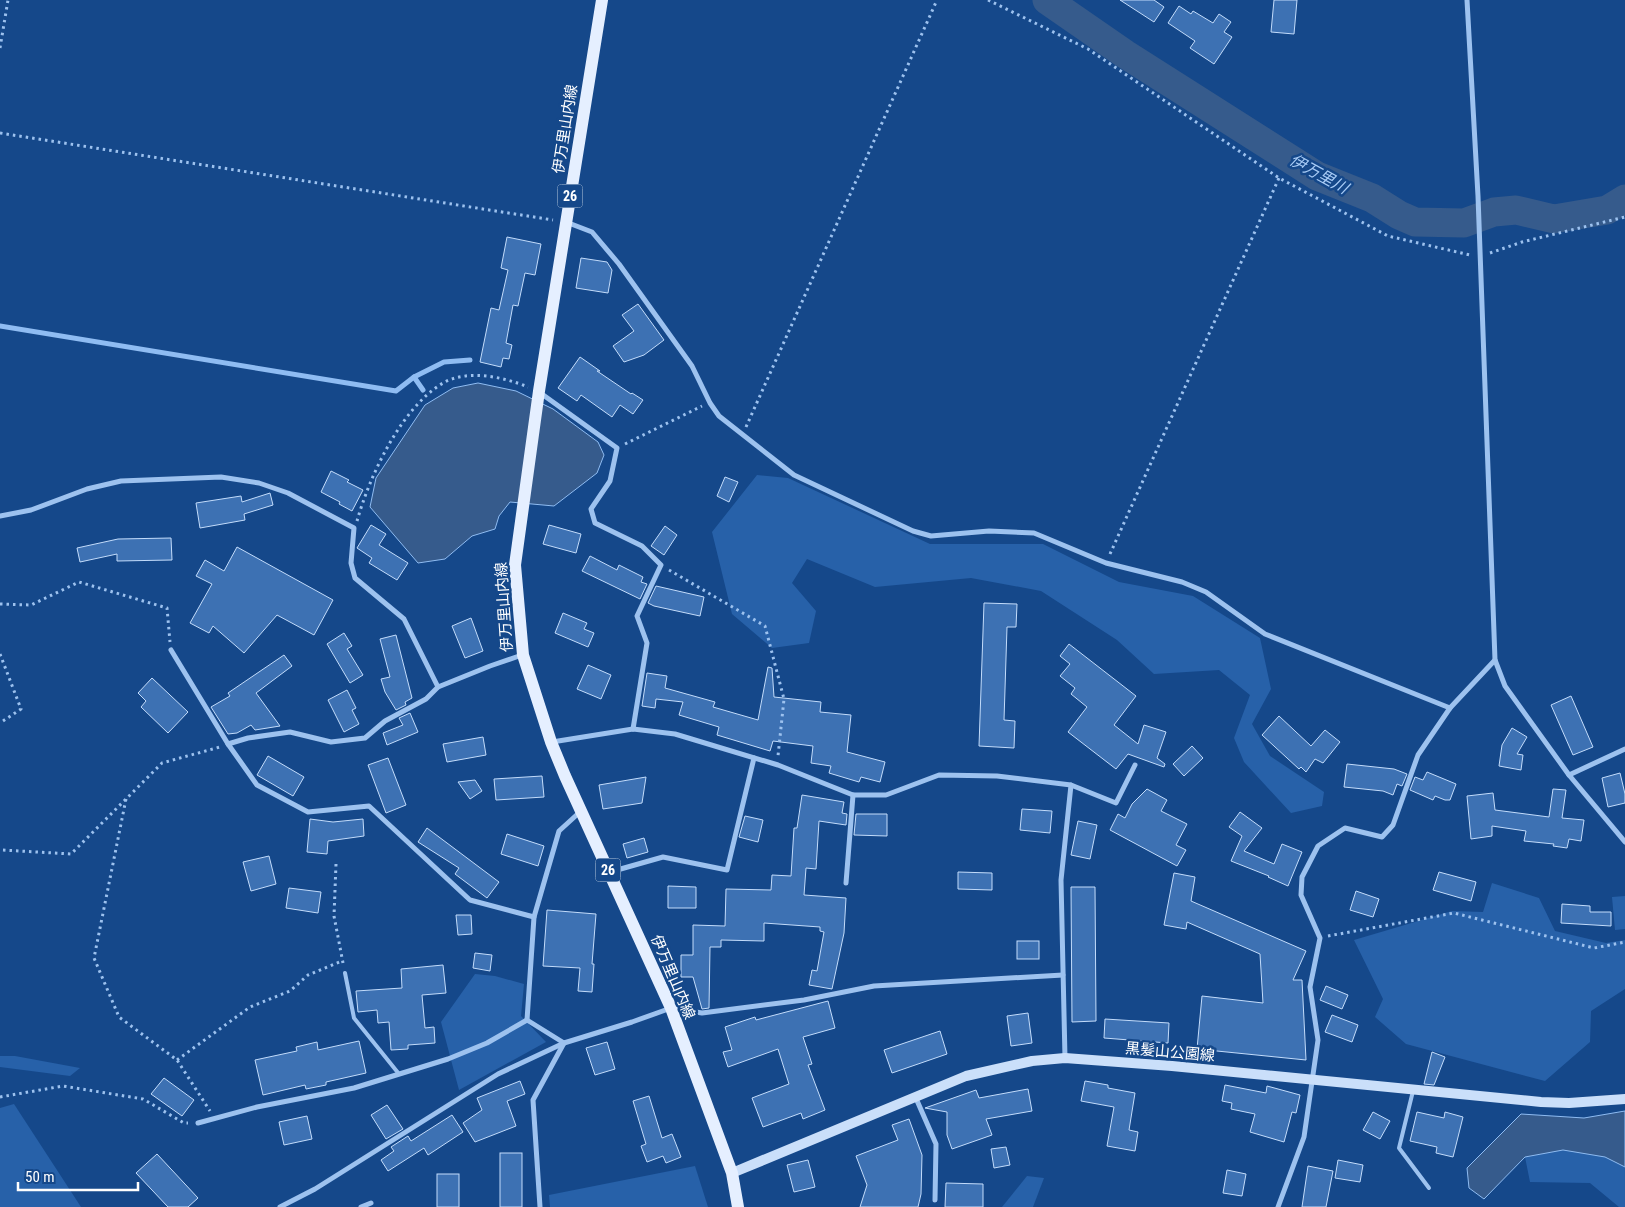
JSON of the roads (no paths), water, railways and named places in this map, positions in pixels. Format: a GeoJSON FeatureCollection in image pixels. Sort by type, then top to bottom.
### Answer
{"type":"FeatureCollection","features":[{"type":"Feature","properties":{"kind":"main road","name":"伊万里山内線"},"geometry":{"type":"LineString","coordinates":[[602,0],[539,391],[515,566],[523,655],[551,742],[670,1008],[732,1173],[738,1207]]}},
{"type":"Feature","properties":{"kind":"main road","name":"黒髪山公園線"},"geometry":{"type":"LineString","coordinates":[[732,1173],[966,1076],[1032,1061],[1065,1058],[1569,1104],[1625,1099]]}},
{"type":"Feature","properties":{"kind":"street"},"geometry":{"type":"LineString","coordinates":[[1468,0],[1478,196],[1495,660],[1505,686],[1569,775],[1625,842]]}},
{"type":"Feature","properties":{"kind":"street"},"geometry":{"type":"LineString","coordinates":[[566,222],[592,232],[619,264],[692,366],[710,403],[719,416],[794,475],[913,531],[931,536],[989,531],[1034,533],[1106,563],[1182,582],[1206,592],[1265,634],[1450,708]]}},
{"type":"Feature","properties":{"kind":"street"},"geometry":{"type":"LineString","coordinates":[[539,391],[618,448],[610,481],[591,509],[595,524],[642,546],[661,565],[637,616],[647,642],[633,729]]}},
{"type":"Feature","properties":{"kind":"street"},"geometry":{"type":"LineString","coordinates":[[0,516],[31,510],[88,489],[121,481],[221,477],[259,483],[288,493],[354,528],[351,563],[355,578],[404,619],[438,687]]}},
{"type":"Feature","properties":{"kind":"street"},"geometry":{"type":"LineString","coordinates":[[171,650],[228,744],[257,785],[308,812],[369,806],[470,900],[534,918]]}},
{"type":"Feature","properties":{"kind":"street"},"geometry":{"type":"LineString","coordinates":[[228,744],[248,738],[290,732],[331,742],[365,738],[385,721],[426,699],[438,687],[523,655]]}},
{"type":"Feature","properties":{"kind":"street"},"geometry":{"type":"LineString","coordinates":[[1278,1207],[1304,1137],[1318,1040],[1310,987],[1320,938],[1301,895],[1302,877],[1318,846],[1345,828],[1382,837],[1393,825],[1418,755],[1450,708],[1495,660]]}},
{"type":"Feature","properties":{"kind":"street"},"geometry":{"type":"LineString","coordinates":[[551,742],[633,729],[675,734],[778,765],[853,795],[886,795],[939,774],[997,776],[1071,785],[1116,802],[1135,765]]}},
{"type":"Feature","properties":{"kind":"street"},"geometry":{"type":"LineString","coordinates":[[1569,775],[1625,749]]}},
{"type":"Feature","properties":{"kind":"street"},"geometry":{"type":"LineString","coordinates":[[609,873],[663,857],[727,870],[754,758]]}},
{"type":"Feature","properties":{"kind":"street"},"geometry":{"type":"LineString","coordinates":[[1065,1058],[1061,880],[1071,785]]}},
{"type":"Feature","properties":{"kind":"street"},"geometry":{"type":"LineString","coordinates":[[846,883],[853,795]]}},
{"type":"Feature","properties":{"kind":"street"},"geometry":{"type":"LineString","coordinates":[[527,1020],[534,918],[559,831],[581,811]]}},
{"type":"Feature","properties":{"kind":"street"},"geometry":{"type":"LineString","coordinates":[[280,1207],[315,1189],[498,1074],[564,1043],[670,1008],[702,1013],[804,1000],[874,986],[1063,975]]}},
{"type":"Feature","properties":{"kind":"street"},"geometry":{"type":"LineString","coordinates":[[527,1020],[564,1043]]}},
{"type":"Feature","properties":{"kind":"street"},"geometry":{"type":"LineString","coordinates":[[198,1123],[256,1107],[354,1088],[448,1059],[487,1043],[527,1020]]}},
{"type":"Feature","properties":{"kind":"street"},"geometry":{"type":"LineString","coordinates":[[540,1207],[534,1100],[564,1043]]}},
{"type":"Feature","properties":{"kind":"street"},"geometry":{"type":"LineString","coordinates":[[916,1096],[936,1144],[934,1200]]}},
{"type":"Feature","properties":{"kind":"street"},"geometry":{"type":"LineString","coordinates":[[361,1207],[371,1203]]}},
{"type":"Feature","properties":{"kind":"lane"},"geometry":{"type":"LineString","coordinates":[[345,973],[354,1018],[399,1074]]}},
{"type":"Feature","properties":{"kind":"lane"},"geometry":{"type":"LineString","coordinates":[[1413,1091],[1400,1148],[1429,1188]]}},
{"type":"Feature","properties":{"kind":"waterway","name":"伊万里川"},"geometry":{"type":"LineString","coordinates":[[1047,0],[1125,54],[1317,176],[1372,198],[1399,215],[1415,222],[1464,223],[1494,212],[1516,210],[1554,219],[1607,210],[1625,199]]}},
{"type":"Feature","properties":{"kind":"waterway"},"geometry":{"type":"LineString","coordinates":[[0,326],[396,391],[414,377],[444,362],[470,360]]}},
{"type":"Feature","properties":{"kind":"waterway"},"geometry":{"type":"LineString","coordinates":[[414,377],[423,390]]}}]}
